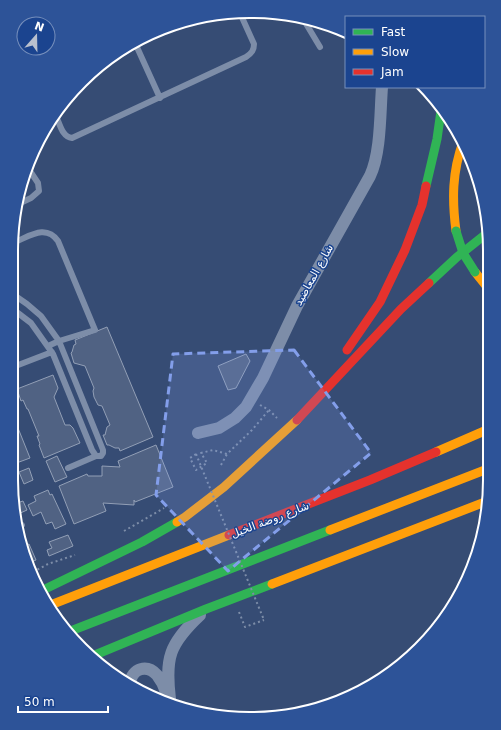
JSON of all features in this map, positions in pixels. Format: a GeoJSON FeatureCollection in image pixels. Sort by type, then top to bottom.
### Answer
{"type":"FeatureCollection","features":[{"type":"Feature","properties":{"kind":"main road"},"geometry":{"type":"LineString","coordinates":[[322,393],[344,354],[380,302],[405,250],[422,205],[436,146],[440,116]]}},
{"type":"Feature","properties":{"kind":"main road"},"geometry":{"type":"LineString","coordinates":[[460,150],[453,178],[452,205],[456,231],[463,253],[483,283]]}},
{"type":"Feature","properties":{"kind":"main road"},"geometry":{"type":"LineString","coordinates":[[45,589],[142,542],[185,517],[224,487],[288,429],[401,309],[457,257],[483,236]]}},
{"type":"Feature","properties":{"kind":"main road","name":"شارع روضة الخيل"},"geometry":{"type":"LineString","coordinates":[[54,604],[370,480],[483,432]]}},
{"type":"Feature","properties":{"kind":"main road"},"geometry":{"type":"LineString","coordinates":[[73,630],[483,471]]}},
{"type":"Feature","properties":{"kind":"main road"},"geometry":{"type":"LineString","coordinates":[[97,654],[206,609],[482,503]]}},
{"type":"Feature","properties":{"kind":"street","name":"شارع المعاضيد"},"geometry":{"type":"LineString","coordinates":[[198,433],[219,428],[236,418],[246,407],[263,378],[297,306],[374,168],[378,152],[382,88]]}},
{"type":"Feature","properties":{"kind":"street"},"geometry":{"type":"LineString","coordinates":[[41,580],[98,563]]}},
{"type":"Feature","properties":{"kind":"street"},"geometry":{"type":"LineString","coordinates":[[169,697],[167,676],[168,660],[173,648],[187,627],[206,609]]}},
{"type":"Feature","properties":{"kind":"street"},"geometry":{"type":"LineString","coordinates":[[131,679],[131,676],[139,668],[150,670],[157,674],[168,696]]}},
{"type":"Feature","properties":{"kind":"lane"},"geometry":{"type":"LineString","coordinates":[[58,120],[65,136],[72,138],[251,54],[254,49],[254,44],[242,18]]}},
{"type":"Feature","properties":{"kind":"lane"},"geometry":{"type":"LineString","coordinates":[[308,25],[320,47]]}},
{"type":"Feature","properties":{"kind":"lane"},"geometry":{"type":"LineString","coordinates":[[137,47],[160,98]]}},
{"type":"Feature","properties":{"kind":"lane"},"geometry":{"type":"LineString","coordinates":[[23,202],[31,198],[39,191],[38,183],[31,173]]}},
{"type":"Feature","properties":{"kind":"lane"},"geometry":{"type":"LineString","coordinates":[[18,241],[40,232],[52,234],[58,241],[95,330],[48,346]]}},
{"type":"Feature","properties":{"kind":"lane"},"geometry":{"type":"LineString","coordinates":[[18,298],[41,316],[59,341],[104,452],[101,456],[96,456],[68,468]]}},
{"type":"Feature","properties":{"kind":"lane"},"geometry":{"type":"LineString","coordinates":[[18,313],[31,323],[52,352],[92,450],[96,456]]}},
{"type":"Feature","properties":{"kind":"lane"},"geometry":{"type":"LineString","coordinates":[[18,365],[52,352]]}},
{"type":"Feature","properties":{"kind":"path"},"geometry":{"type":"LineString","coordinates":[[250,399],[269,410],[288,429]]}},
{"type":"Feature","properties":{"kind":"path"},"geometry":{"type":"LineString","coordinates":[[216,470],[222,465],[227,454],[252,430],[269,410]]}},
{"type":"Feature","properties":{"kind":"path"},"geometry":{"type":"LineString","coordinates":[[227,454],[213,450],[201,453],[207,463],[196,470],[190,458],[196,454],[264,620],[245,627],[238,609]]}},
{"type":"Feature","properties":{"kind":"path"},"geometry":{"type":"LineString","coordinates":[[205,480],[211,475]]}},
{"type":"Feature","properties":{"kind":"path"},"geometry":{"type":"LineString","coordinates":[[118,534],[164,508]]}},
{"type":"Feature","properties":{"kind":"path"},"geometry":{"type":"LineString","coordinates":[[37,570],[48,564],[80,552]]}},
{"type":"Feature","properties":{"kind":"highlighted area"},"geometry":{"type":"Polygon","coordinates":[[[294,350],[371,453],[228,571],[156,495],[173,354],[294,350]]]}},
{"type":"Feature","properties":{"kind":"building"},"geometry":{"type":"Polygon","coordinates":[[[107,327],[153,437],[120,451],[119,448],[107,445],[103,435],[105,435],[107,427],[110,425],[102,406],[98,405],[94,397],[94,388],[85,366],[74,363],[71,353],[74,345],[76,344],[75,340],[107,327]]]}},
{"type":"Feature","properties":{"kind":"building"},"geometry":{"type":"Polygon","coordinates":[[[246,354],[250,361],[236,388],[228,390],[218,366],[246,354]]]}},
{"type":"Feature","properties":{"kind":"building"},"geometry":{"type":"Polygon","coordinates":[[[53,375],[58,388],[54,397],[65,425],[70,425],[73,428],[80,443],[44,458],[37,436],[39,436],[28,409],[23,400],[21,401],[18,389],[53,375]]]}},
{"type":"Feature","properties":{"kind":"building"},"geometry":{"type":"Polygon","coordinates":[[[18,428],[30,458],[18,462],[18,428]]]}},
{"type":"Feature","properties":{"kind":"building"},"geometry":{"type":"Polygon","coordinates":[[[156,445],[173,487],[135,502],[134,500],[134,505],[103,503],[106,511],[74,524],[59,486],[87,474],[88,476],[102,476],[102,466],[120,467],[118,461],[156,445]]]}},
{"type":"Feature","properties":{"kind":"building"},"geometry":{"type":"Polygon","coordinates":[[[57,456],[67,477],[55,482],[46,461],[57,456]]]}},
{"type":"Feature","properties":{"kind":"building"},"geometry":{"type":"Polygon","coordinates":[[[29,468],[33,480],[24,484],[19,472],[29,468]]]}},
{"type":"Feature","properties":{"kind":"building"},"geometry":{"type":"Polygon","coordinates":[[[48,490],[50,495],[52,494],[66,524],[55,529],[52,522],[46,524],[41,512],[33,516],[28,505],[36,501],[34,496],[48,490]]]}},
{"type":"Feature","properties":{"kind":"building"},"geometry":{"type":"Polygon","coordinates":[[[23,501],[27,510],[20,513],[19,502],[23,501]]]}},
{"type":"Feature","properties":{"kind":"building"},"geometry":{"type":"Polygon","coordinates":[[[68,535],[73,546],[49,556],[47,550],[52,548],[49,542],[68,535]]]}},
{"type":"Feature","properties":{"kind":"building"},"geometry":{"type":"Polygon","coordinates":[[[29,544],[36,560],[33,561],[27,545],[29,544]]]}},
{"type":"Feature","properties":{"kind":"traffic: fast"},"geometry":{"type":"LineString","coordinates":[[426,186],[437,139],[440,116]]}},
{"type":"Feature","properties":{"kind":"traffic: fast"},"geometry":{"type":"LineString","coordinates":[[456,231],[463,253],[475,272]]}},
{"type":"Feature","properties":{"kind":"traffic: fast"},"geometry":{"type":"LineString","coordinates":[[429,283],[457,257],[483,236]]}},
{"type":"Feature","properties":{"kind":"traffic: fast"},"geometry":{"type":"LineString","coordinates":[[45,589],[142,542],[177,522]]}},
{"type":"Feature","properties":{"kind":"traffic: fast"},"geometry":{"type":"LineString","coordinates":[[73,630],[330,530]]}},
{"type":"Feature","properties":{"kind":"traffic: fast"},"geometry":{"type":"LineString","coordinates":[[97,654],[206,609],[272,584]]}},
{"type":"Feature","properties":{"kind":"traffic: slow"},"geometry":{"type":"LineString","coordinates":[[456,231],[454,186],[460,150]]}},
{"type":"Feature","properties":{"kind":"traffic: slow"},"geometry":{"type":"LineString","coordinates":[[475,272],[483,282]]}},
{"type":"Feature","properties":{"kind":"traffic: slow"},"geometry":{"type":"LineString","coordinates":[[177,522],[224,487],[297,420]]}},
{"type":"Feature","properties":{"kind":"traffic: slow"},"geometry":{"type":"LineString","coordinates":[[436,452],[483,432]]}},
{"type":"Feature","properties":{"kind":"traffic: slow"},"geometry":{"type":"LineString","coordinates":[[330,530],[483,471]]}},
{"type":"Feature","properties":{"kind":"traffic: slow"},"geometry":{"type":"LineString","coordinates":[[272,584],[482,503]]}},
{"type":"Feature","properties":{"kind":"traffic: slow"},"geometry":{"type":"LineString","coordinates":[[54,604],[229,535]]}},
{"type":"Feature","properties":{"kind":"traffic: jam"},"geometry":{"type":"LineString","coordinates":[[347,350],[380,302],[405,250],[422,205],[426,186]]}},
{"type":"Feature","properties":{"kind":"traffic: jam"},"geometry":{"type":"LineString","coordinates":[[297,420],[401,309],[429,283]]}},
{"type":"Feature","properties":{"kind":"traffic: jam"},"geometry":{"type":"LineString","coordinates":[[229,535],[370,480],[436,452]]}}]}
